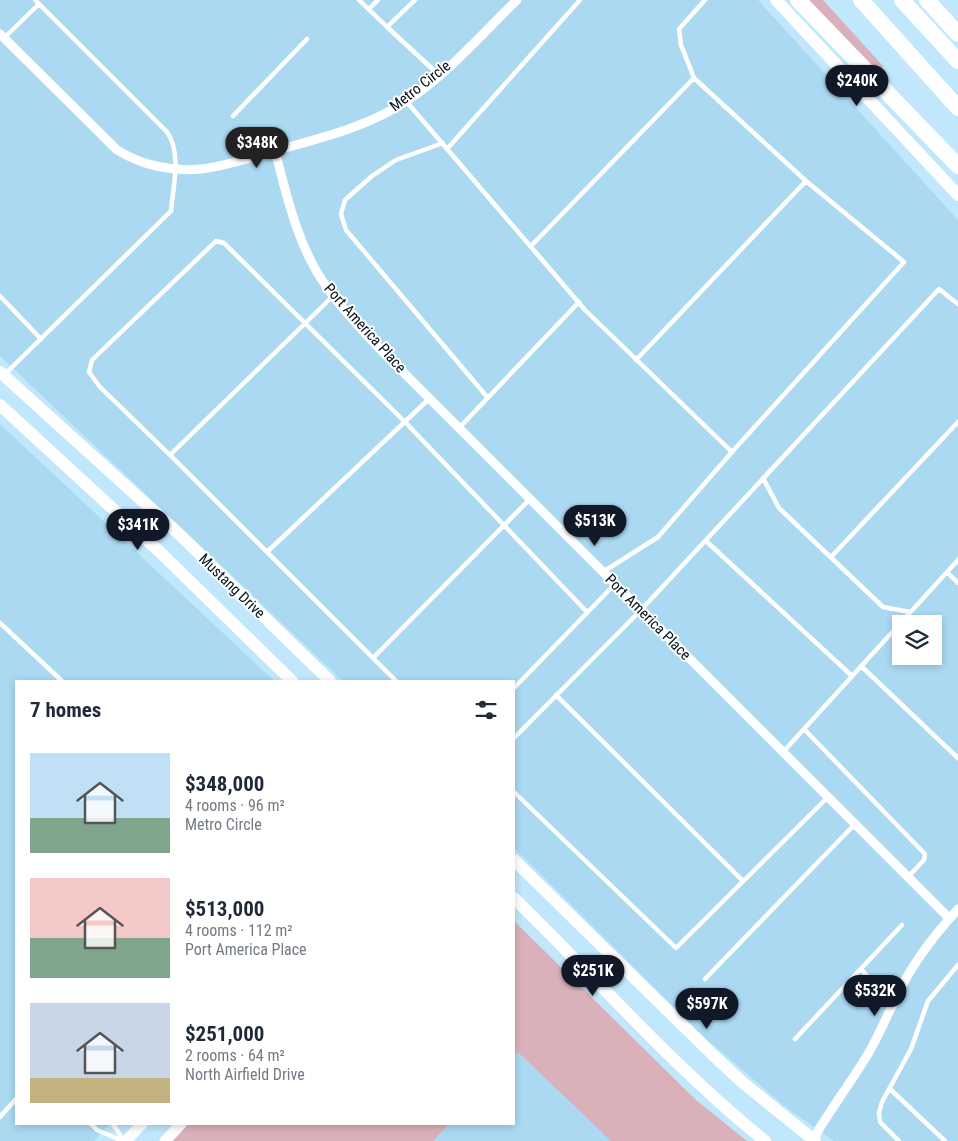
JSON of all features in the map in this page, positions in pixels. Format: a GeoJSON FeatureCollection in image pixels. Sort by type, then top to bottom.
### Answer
{"type":"FeatureCollection","features":[{"type":"Feature","properties":{"kind":"highway"},"geometry":{"type":"LineString","coordinates":[[798,0],[958,166]]}},
{"type":"Feature","properties":{"kind":"highway"},"geometry":{"type":"LineString","coordinates":[[860,0],[958,108]]}},
{"type":"Feature","properties":{"kind":"highway"},"geometry":{"type":"LineString","coordinates":[[902,0],[958,61]]}},
{"type":"Feature","properties":{"kind":"highway"},"geometry":{"type":"LineString","coordinates":[[927,0],[958,34]]}},
{"type":"Feature","properties":{"kind":"main road"},"geometry":{"type":"LineString","coordinates":[[776,0],[958,195]]}},
{"type":"Feature","properties":{"kind":"main road","name":"Mustang Drive"},"geometry":{"type":"LineString","coordinates":[[2,374],[179,534],[329,680]]}},
{"type":"Feature","properties":{"kind":"main road","name":"Mustang Drive"},"geometry":{"type":"LineString","coordinates":[[0,405],[163,556],[291,680]]}},
{"type":"Feature","properties":{"kind":"main road"},"geometry":{"type":"LineString","coordinates":[[515,861],[712,1054],[742,1082],[813,1140]]}},
{"type":"Feature","properties":{"kind":"main road"},"geometry":{"type":"LineString","coordinates":[[515,899],[631,1017],[743,1123],[765,1141]]}},
{"type":"Feature","properties":{"kind":"main road"},"geometry":{"type":"LineString","coordinates":[[515,910],[565,950]]}},
{"type":"Feature","properties":{"kind":"street","name":"Metro Circle"},"geometry":{"type":"LineString","coordinates":[[2,36],[117,150],[129,158],[159,167],[200,169],[348,131],[383,114],[406,101],[439,75],[517,0]]}},
{"type":"Feature","properties":{"kind":"street","name":"Port America Place"},"geometry":{"type":"LineString","coordinates":[[275,151],[296,224],[311,261],[333,296],[375,344],[531,498],[907,878],[950,918]]}},
{"type":"Feature","properties":{"kind":"street"},"geometry":{"type":"LineString","coordinates":[[813,1140],[822,1122],[856,1074],[884,1026],[892,1005],[914,964],[958,909]]}},
{"type":"Feature","properties":{"kind":"street"},"geometry":{"type":"LineString","coordinates":[[124,1141],[141,1125]]}},
{"type":"Feature","properties":{"kind":"street"},"geometry":{"type":"LineString","coordinates":[[165,1141],[180,1125]]}},
{"type":"Feature","properties":{"kind":"lane"},"geometry":{"type":"LineString","coordinates":[[359,0],[439,75]]}},
{"type":"Feature","properties":{"kind":"lane"},"geometry":{"type":"LineString","coordinates":[[369,9],[378,0]]}},
{"type":"Feature","properties":{"kind":"lane"},"geometry":{"type":"LineString","coordinates":[[387,27],[415,0]]}},
{"type":"Feature","properties":{"kind":"lane"},"geometry":{"type":"LineString","coordinates":[[448,148],[580,0]]}},
{"type":"Feature","properties":{"kind":"lane"},"geometry":{"type":"LineString","coordinates":[[603,572],[658,537],[732,452],[904,262],[806,181],[694,78],[681,45],[679,29],[705,0]]}},
{"type":"Feature","properties":{"kind":"lane"},"geometry":{"type":"LineString","coordinates":[[2,36],[37,2],[167,132],[173,141],[175,168],[171,211],[41,339],[2,374]]}},
{"type":"Feature","properties":{"kind":"lane"},"geometry":{"type":"LineString","coordinates":[[233,116],[307,39]]}},
{"type":"Feature","properties":{"kind":"lane"},"geometry":{"type":"LineString","coordinates":[[531,246],[694,78]]}},
{"type":"Feature","properties":{"kind":"lane"},"geometry":{"type":"LineString","coordinates":[[406,101],[579,302],[636,360],[732,452]]}},
{"type":"Feature","properties":{"kind":"lane"},"geometry":{"type":"LineString","coordinates":[[443,144],[396,160],[372,176],[345,200],[342,214],[346,230],[488,398]]}},
{"type":"Feature","properties":{"kind":"lane"},"geometry":{"type":"LineString","coordinates":[[636,360],[806,181]]}},
{"type":"Feature","properties":{"kind":"lane"},"geometry":{"type":"LineString","coordinates":[[395,680],[100,387],[89,372],[92,360],[216,241],[224,243],[405,422],[587,612]]}},
{"type":"Feature","properties":{"kind":"lane"},"geometry":{"type":"LineString","coordinates":[[515,737],[641,610],[939,289],[958,304]]}},
{"type":"Feature","properties":{"kind":"lane"},"geometry":{"type":"LineString","coordinates":[[0,296],[41,339]]}},
{"type":"Feature","properties":{"kind":"lane"},"geometry":{"type":"LineString","coordinates":[[170,455],[333,296]]}},
{"type":"Feature","properties":{"kind":"lane"},"geometry":{"type":"LineString","coordinates":[[460,428],[579,302]]}},
{"type":"Feature","properties":{"kind":"lane"},"geometry":{"type":"LineString","coordinates":[[267,552],[430,398]]}},
{"type":"Feature","properties":{"kind":"lane"},"geometry":{"type":"LineString","coordinates":[[831,557],[958,422]]}},
{"type":"Feature","properties":{"kind":"lane"},"geometry":{"type":"LineString","coordinates":[[763,478],[779,508],[884,607],[910,612]]}},
{"type":"Feature","properties":{"kind":"lane"},"geometry":{"type":"LineString","coordinates":[[373,658],[531,498]]}},
{"type":"Feature","properties":{"kind":"lane"},"geometry":{"type":"LineString","coordinates":[[706,541],[852,676]]}},
{"type":"Feature","properties":{"kind":"lane"},"geometry":{"type":"LineString","coordinates":[[783,752],[958,560]]}},
{"type":"Feature","properties":{"kind":"lane"},"geometry":{"type":"LineString","coordinates":[[947,572],[958,583]]}},
{"type":"Feature","properties":{"kind":"lane"},"geometry":{"type":"LineString","coordinates":[[515,687],[615,584]]}},
{"type":"Feature","properties":{"kind":"lane"},"geometry":{"type":"LineString","coordinates":[[0,623],[61,680]]}},
{"type":"Feature","properties":{"kind":"lane"},"geometry":{"type":"LineString","coordinates":[[861,666],[958,758]]}},
{"type":"Feature","properties":{"kind":"lane"},"geometry":{"type":"LineString","coordinates":[[556,695],[743,881]]}},
{"type":"Feature","properties":{"kind":"lane"},"geometry":{"type":"LineString","coordinates":[[804,729],[925,854],[924,860],[907,878]]}},
{"type":"Feature","properties":{"kind":"lane"},"geometry":{"type":"LineString","coordinates":[[515,793],[676,948],[828,797]]}},
{"type":"Feature","properties":{"kind":"lane"},"geometry":{"type":"LineString","coordinates":[[706,979],[855,824]]}},
{"type":"Feature","properties":{"kind":"lane"},"geometry":{"type":"LineString","coordinates":[[795,1039],[902,926]]}},
{"type":"Feature","properties":{"kind":"lane"},"geometry":{"type":"LineString","coordinates":[[899,1141],[880,1122],[879,1113],[882,1102],[911,1049],[928,1001],[958,965]]}},
{"type":"Feature","properties":{"kind":"lane"},"geometry":{"type":"LineString","coordinates":[[861,969],[892,1005]]}},
{"type":"Feature","properties":{"kind":"lane"},"geometry":{"type":"LineString","coordinates":[[890,1089],[945,1141]]}},
{"type":"Feature","properties":{"kind":"lane"},"geometry":{"type":"LineString","coordinates":[[0,1117],[15,1100]]}},
{"type":"Feature","properties":{"kind":"lane"},"geometry":{"type":"LineString","coordinates":[[92,1125],[97,1130],[124,1141]]}},
{"type":"Feature","properties":{"kind":"lane"},"geometry":{"type":"LineString","coordinates":[[114,1125],[124,1141]]}},
{"type":"Feature","properties":{"kind":"shaded area"},"geometry":{"type":"Polygon","coordinates":[[[0,0],[758,0],[958,220],[958,1141],[834,1141],[783,1105],[702,1035],[515,849],[515,680],[342,680],[0,356],[0,0]]]}},
{"type":"Feature","properties":{"kind":"shaded area"},"geometry":{"type":"Polygon","coordinates":[[[806,0],[823,0],[883,66],[877,72],[806,0]]]}},
{"type":"Feature","properties":{"kind":"shaded area"},"geometry":{"type":"Polygon","coordinates":[[[0,424],[273,680],[15,680],[15,1125],[108,1125],[94,1141],[0,1141],[0,424]]]}},
{"type":"Feature","properties":{"kind":"shaded area"},"geometry":{"type":"Polygon","coordinates":[[[515,922],[697,1101],[747,1141],[611,1141],[518,1052],[515,1054],[515,922]]]}},
{"type":"Feature","properties":{"kind":"shaded area"},"geometry":{"type":"Polygon","coordinates":[[[515,954],[719,1141],[205,1141],[221,1125],[515,1125],[515,954]]]}},
{"type":"Feature","properties":{"kind":"shaded area"},"geometry":{"type":"Polygon","coordinates":[[[187,1125],[448,1125],[433,1141],[172,1141],[187,1125]]]}}]}
